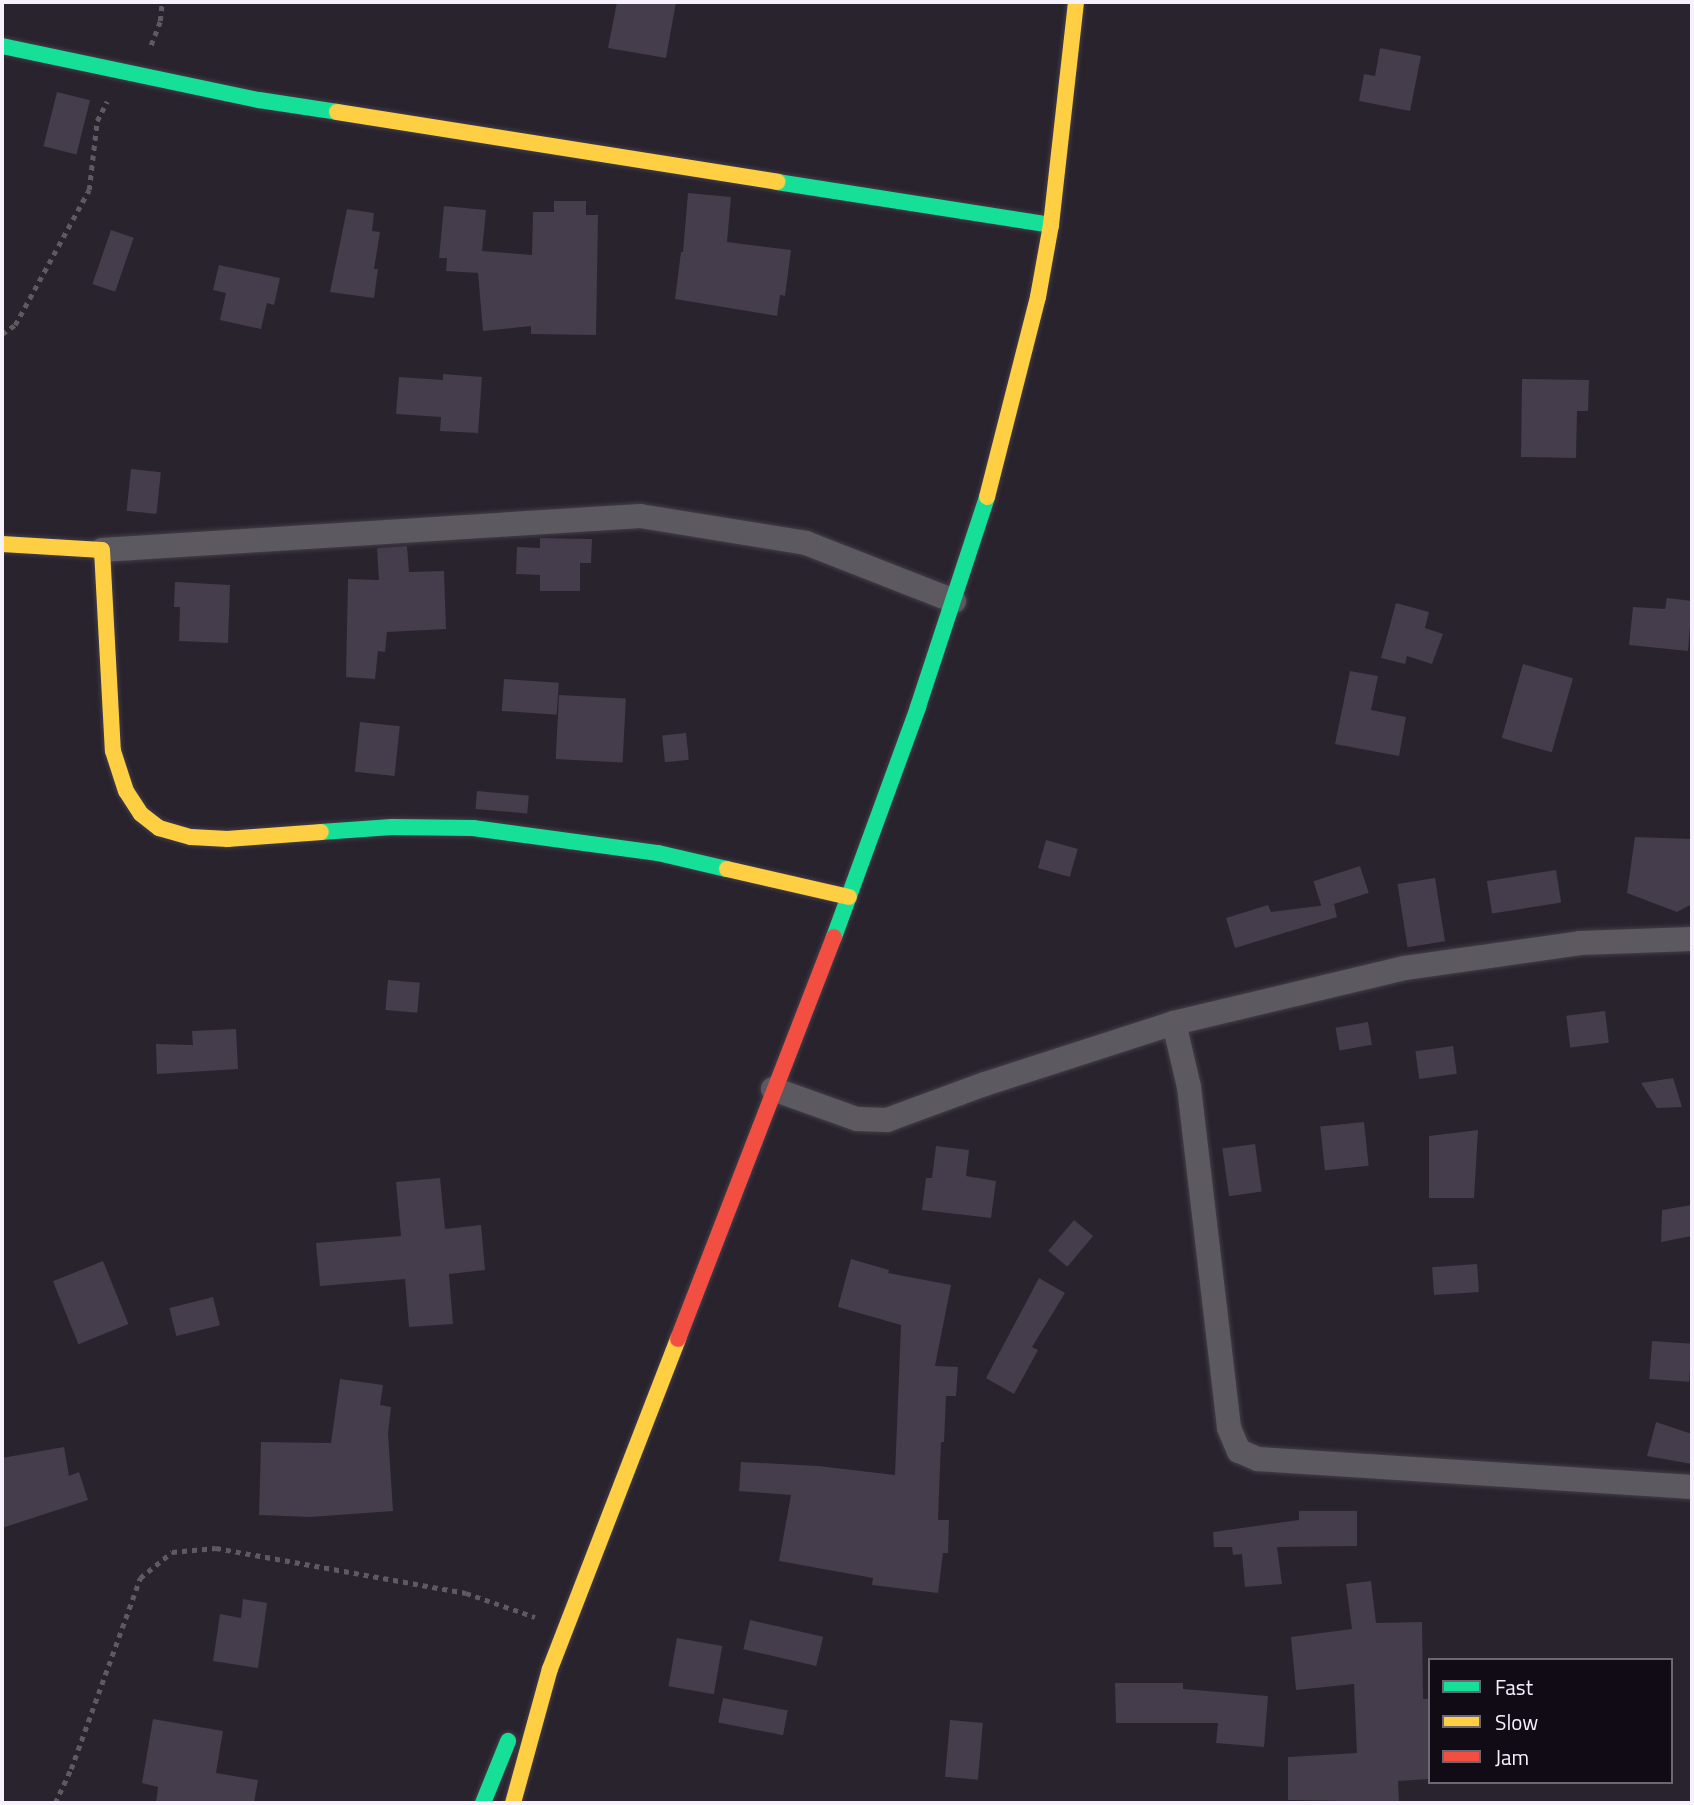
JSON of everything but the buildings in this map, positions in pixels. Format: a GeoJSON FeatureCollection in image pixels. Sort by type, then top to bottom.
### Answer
{"type":"FeatureCollection","features":[{"type":"Feature","properties":{"kind":"main road"},"geometry":{"type":"LineString","coordinates":[[513,1803],[550,1670],[565,1628],[849,897],[954,601],[992,477],[1038,298],[1051,225],[1076,2]]}},
{"type":"Feature","properties":{"kind":"main road"},"geometry":{"type":"LineString","coordinates":[[2,46],[259,100],[1051,225]]}},
{"type":"Feature","properties":{"kind":"main road"},"geometry":{"type":"LineString","coordinates":[[2,544],[102,550],[113,751],[126,791],[141,814],[159,828],[191,837],[228,839],[392,827],[473,828],[658,853],[849,897]]}},
{"type":"Feature","properties":{"kind":"main road"},"geometry":{"type":"LineString","coordinates":[[484,1803],[518,1718],[550,1670]]}},
{"type":"Feature","properties":{"kind":"street"},"geometry":{"type":"LineString","coordinates":[[102,550],[640,516],[806,543],[954,601]]}},
{"type":"Feature","properties":{"kind":"street"},"geometry":{"type":"LineString","coordinates":[[773,1089],[857,1119],[887,1120],[985,1084],[1174,1023],[1405,968],[1580,943],[1692,939]]}},
{"type":"Feature","properties":{"kind":"street"},"geometry":{"type":"LineString","coordinates":[[1174,1023],[1189,1087],[1229,1428],[1239,1451],[1258,1459],[1692,1487]]}},
{"type":"Feature","properties":{"kind":"path"},"geometry":{"type":"LineString","coordinates":[[143,75],[143,66],[160,21],[162,2]]}},
{"type":"Feature","properties":{"kind":"path"},"geometry":{"type":"LineString","coordinates":[[2,334],[15,325],[89,190],[97,121],[122,70]]}},
{"type":"Feature","properties":{"kind":"path"},"geometry":{"type":"LineString","coordinates":[[55,1803],[71,1769],[140,1578],[172,1552],[216,1548],[466,1593],[565,1628]]}},
{"type":"Feature","properties":{"kind":"traffic: fast"},"geometry":{"type":"LineString","coordinates":[[2,46],[259,100],[337,112]]}},
{"type":"Feature","properties":{"kind":"traffic: fast"},"geometry":{"type":"LineString","coordinates":[[777,182],[1051,225]]}},
{"type":"Feature","properties":{"kind":"traffic: fast"},"geometry":{"type":"LineString","coordinates":[[834,937],[918,707],[987,497]]}},
{"type":"Feature","properties":{"kind":"traffic: fast"},"geometry":{"type":"LineString","coordinates":[[321,832],[392,827],[473,828],[658,853],[727,869]]}},
{"type":"Feature","properties":{"kind":"traffic: fast"},"geometry":{"type":"LineString","coordinates":[[483,1803],[508,1741]]}},
{"type":"Feature","properties":{"kind":"traffic: slow"},"geometry":{"type":"LineString","coordinates":[[987,497],[1038,297],[1051,225],[1076,2]]}},
{"type":"Feature","properties":{"kind":"traffic: slow"},"geometry":{"type":"LineString","coordinates":[[337,112],[777,182]]}},
{"type":"Feature","properties":{"kind":"traffic: slow"},"geometry":{"type":"LineString","coordinates":[[2,544],[102,550],[113,751],[126,791],[141,814],[159,828],[191,837],[228,839],[321,832]]}},
{"type":"Feature","properties":{"kind":"traffic: slow"},"geometry":{"type":"LineString","coordinates":[[727,869],[849,897]]}},
{"type":"Feature","properties":{"kind":"traffic: slow"},"geometry":{"type":"LineString","coordinates":[[513,1803],[550,1669],[678,1339]]}},
{"type":"Feature","properties":{"kind":"traffic: jam"},"geometry":{"type":"LineString","coordinates":[[678,1339],[834,937]]}}]}
